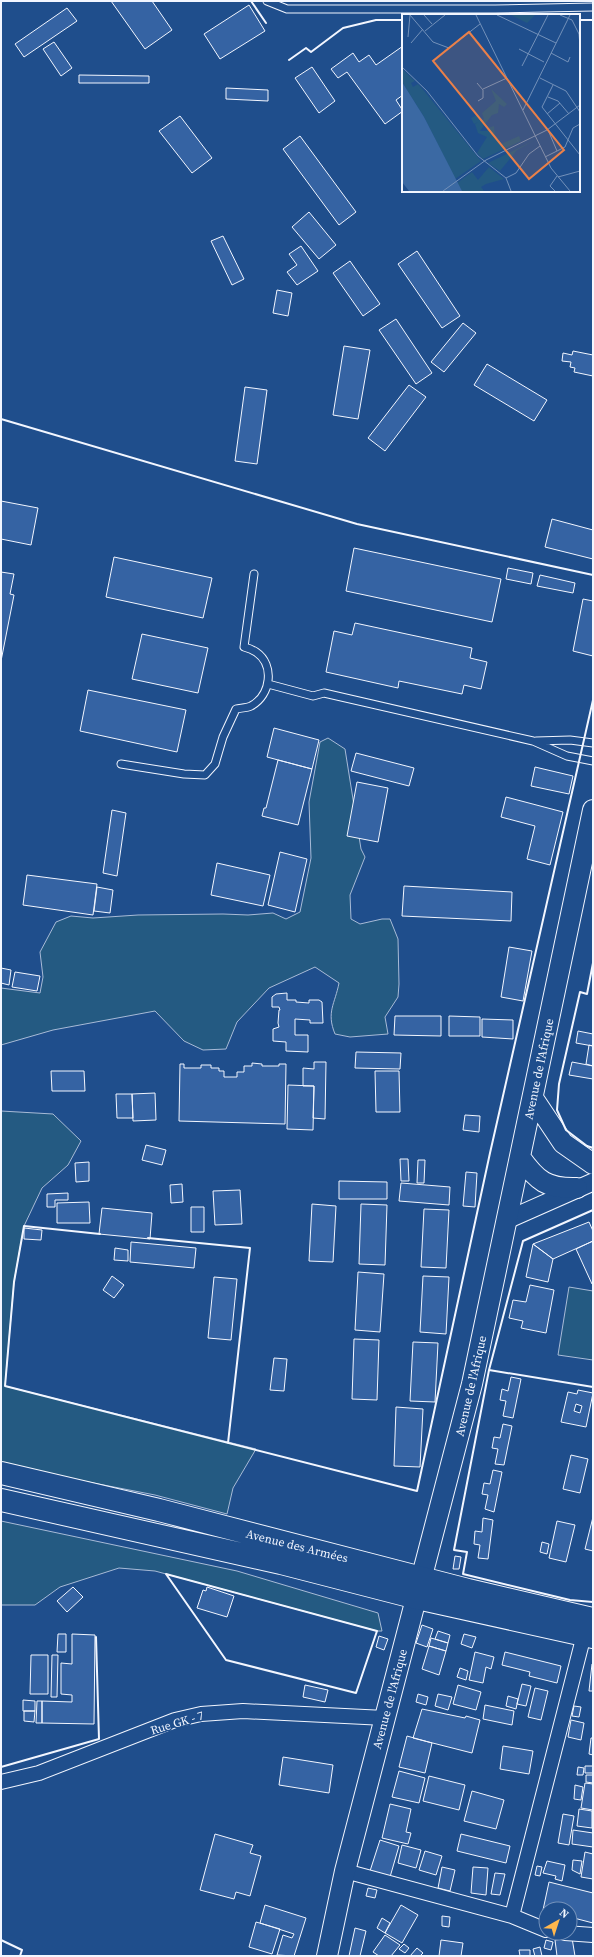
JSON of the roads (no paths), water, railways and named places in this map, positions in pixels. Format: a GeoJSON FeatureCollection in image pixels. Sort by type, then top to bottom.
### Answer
{"type":"FeatureCollection","features":[{"type":"Feature","properties":{"kind":"highway","name":"Avenue des Armées"},"geometry":{"type":"LineString","coordinates":[[1,1473],[159,1510],[419,1588]]}},
{"type":"Feature","properties":{"kind":"highway","name":"Avenue des Armées"},"geometry":{"type":"LineString","coordinates":[[1,1500],[281,1563],[419,1588],[589,1628]]}},
{"type":"Feature","properties":{"kind":"main road","name":"Avenue de l'Afrique"},"geometry":{"type":"LineString","coordinates":[[327,1956],[345,1871],[472,1384],[593,810]]}},
{"type":"Feature","properties":{"kind":"main road"},"geometry":{"type":"LineString","coordinates":[[533,1098],[552,1129],[563,1143],[593,1164]]}},
{"type":"Feature","properties":{"kind":"main road"},"geometry":{"type":"LineString","coordinates":[[520,1157],[537,1179],[556,1187],[585,1185]]}},
{"type":"Feature","properties":{"kind":"street"},"geometry":{"type":"LineString","coordinates":[[507,1220],[585,1185]]}},
{"type":"Feature","properties":{"kind":"street"},"geometry":{"type":"LineString","coordinates":[[512,1916],[589,1628]]}},
{"type":"Feature","properties":{"kind":"street","name":"Rue GK - 7"},"geometry":{"type":"LineString","coordinates":[[1,1782],[39,1773],[175,1720],[201,1714],[256,1711],[385,1718]]}},
{"type":"Feature","properties":{"kind":"street"},"geometry":{"type":"LineString","coordinates":[[345,1871],[512,1916],[538,1927]]}},
{"type":"Feature","properties":{"kind":"street"},"geometry":{"type":"LineString","coordinates":[[578,1934],[593,1935]]}},
{"type":"Feature","properties":{"kind":"lane"},"geometry":{"type":"LineString","coordinates":[[267,1],[286,9],[495,9],[593,7]]}},
{"type":"Feature","properties":{"kind":"lane"},"geometry":{"type":"LineString","coordinates":[[121,764],[184,774],[206,775],[215,764],[223,737],[236,708],[250,706],[262,698],[268,684],[269,672],[264,661],[256,652],[244,647],[254,574]]}},
{"type":"Feature","properties":{"kind":"lane"},"geometry":{"type":"LineString","coordinates":[[268,684],[314,696],[324,693],[533,741],[567,756],[593,761]]}},
{"type":"Feature","properties":{"kind":"lane"},"geometry":{"type":"LineString","coordinates":[[533,741],[570,740],[593,743]]}}]}
